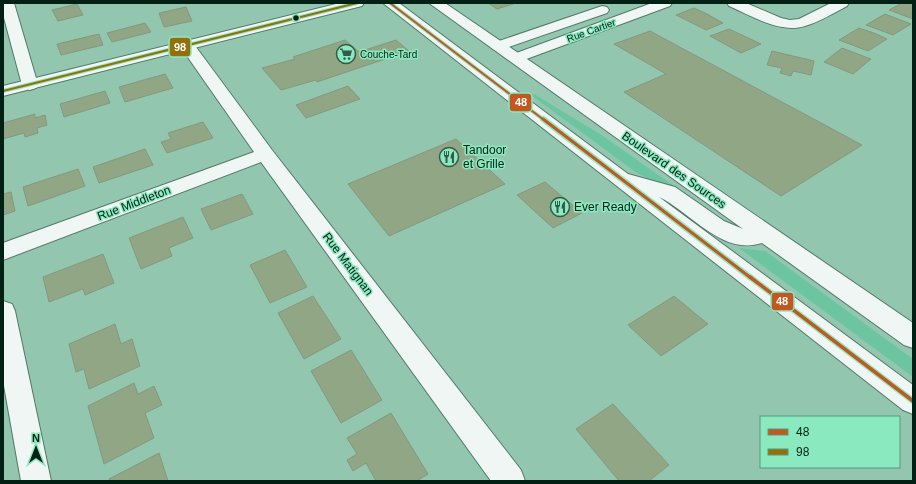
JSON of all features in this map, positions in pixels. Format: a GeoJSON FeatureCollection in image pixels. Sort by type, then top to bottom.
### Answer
{"type":"FeatureCollection","features":[{"type":"Feature","properties":{"kind":"street"},"geometry":{"type":"LineString","coordinates":[[3,4],[7,3],[30,84]]}},
{"type":"Feature","properties":{"kind":"street"},"geometry":{"type":"LineString","coordinates":[[3,92],[357,3]]}},
{"type":"Feature","properties":{"kind":"street"},"geometry":{"type":"LineString","coordinates":[[390,3],[913,401]]}},
{"type":"Feature","properties":{"kind":"street","name":"Boulevard des Sources"},"geometry":{"type":"LineString","coordinates":[[436,3],[913,337]]}},
{"type":"Feature","properties":{"kind":"street","name":"Rue Cartier"},"geometry":{"type":"LineString","coordinates":[[516,58],[665,3]]}},
{"type":"Feature","properties":{"kind":"street"},"geometry":{"type":"LineString","coordinates":[[734,3],[778,22],[790,24],[802,23],[842,3]]}},
{"type":"Feature","properties":{"kind":"street","name":"Rue Cartier"},"geometry":{"type":"LineString","coordinates":[[498,46],[616,6]]}},
{"type":"Feature","properties":{"kind":"street","name":"Rue Matignan"},"geometry":{"type":"LineString","coordinates":[[188,46],[265,154],[510,481]]}},
{"type":"Feature","properties":{"kind":"street","name":"Rue Middleton"},"geometry":{"type":"LineString","coordinates":[[3,252],[265,154]]}},
{"type":"Feature","properties":{"kind":"street"},"geometry":{"type":"LineString","coordinates":[[618,177],[648,185],[673,195],[706,219],[741,238],[758,237],[765,234]]}},
{"type":"Feature","properties":{"kind":"street"},"geometry":{"type":"LineString","coordinates":[[3,311],[36,481]]}},
{"type":"Feature","properties":{"kind":"green space"},"geometry":{"type":"Polygon","coordinates":[[[534,94],[603,136],[681,191],[667,187],[637,173],[531,95],[534,94]]]}},
{"type":"Feature","properties":{"kind":"green space"},"geometry":{"type":"Polygon","coordinates":[[[739,248],[765,251],[913,359],[913,377],[739,248]]]}},
{"type":"Feature","properties":{"kind":"building"},"geometry":{"type":"Polygon","coordinates":[[[488,3],[516,3],[497,9],[488,3]]]}},
{"type":"Feature","properties":{"kind":"building"},"geometry":{"type":"Polygon","coordinates":[[[902,3],[913,3],[913,19],[889,10],[902,3]]]}},
{"type":"Feature","properties":{"kind":"building"},"geometry":{"type":"Polygon","coordinates":[[[77,4],[83,15],[58,21],[52,10],[77,4]]]}},
{"type":"Feature","properties":{"kind":"building"},"geometry":{"type":"Polygon","coordinates":[[[186,7],[192,21],[164,27],[159,13],[186,7]]]}},
{"type":"Feature","properties":{"kind":"building"},"geometry":{"type":"Polygon","coordinates":[[[694,8],[723,23],[706,30],[676,15],[694,8]]]}},
{"type":"Feature","properties":{"kind":"building"},"geometry":{"type":"Polygon","coordinates":[[[885,14],[911,24],[893,35],[866,25],[885,14]]]}},
{"type":"Feature","properties":{"kind":"building"},"geometry":{"type":"Polygon","coordinates":[[[145,23],[151,32],[112,42],[107,33],[145,23]]]}},
{"type":"Feature","properties":{"kind":"building"},"geometry":{"type":"Polygon","coordinates":[[[859,28],[887,39],[868,51],[839,40],[859,28]]]}},
{"type":"Feature","properties":{"kind":"building"},"geometry":{"type":"Polygon","coordinates":[[[729,29],[761,44],[741,53],[710,36],[729,29]]]}},
{"type":"Feature","properties":{"kind":"building"},"geometry":{"type":"Polygon","coordinates":[[[650,31],[862,145],[781,196],[624,92],[666,74],[614,44],[650,31]]]}},
{"type":"Feature","properties":{"kind":"building"},"geometry":{"type":"Polygon","coordinates":[[[99,34],[103,45],[61,55],[57,44],[99,34]]]}},
{"type":"Feature","properties":{"kind":"building"},"geometry":{"type":"Polygon","coordinates":[[[345,40],[359,52],[396,40],[409,51],[317,82],[316,80],[281,90],[262,68],[295,59],[293,57],[345,40]]]}},
{"type":"Feature","properties":{"kind":"building"},"geometry":{"type":"Polygon","coordinates":[[[842,48],[871,59],[853,74],[824,62],[842,48]]]}},
{"type":"Feature","properties":{"kind":"building"},"geometry":{"type":"Polygon","coordinates":[[[772,51],[814,61],[811,75],[793,71],[791,76],[780,73],[782,68],[767,65],[772,51]]]}},
{"type":"Feature","properties":{"kind":"building"},"geometry":{"type":"Polygon","coordinates":[[[165,74],[173,88],[125,102],[119,87],[165,74]]]}},
{"type":"Feature","properties":{"kind":"building"},"geometry":{"type":"Polygon","coordinates":[[[348,86],[360,99],[306,118],[296,105],[348,86]]]}},
{"type":"Feature","properties":{"kind":"building"},"geometry":{"type":"Polygon","coordinates":[[[105,91],[110,103],[64,117],[60,104],[105,91]]]}},
{"type":"Feature","properties":{"kind":"building"},"geometry":{"type":"Polygon","coordinates":[[[35,114],[35,118],[45,115],[47,125],[37,128],[38,133],[25,137],[24,133],[3,139],[3,123],[35,114]]]}},
{"type":"Feature","properties":{"kind":"building"},"geometry":{"type":"Polygon","coordinates":[[[203,122],[213,138],[167,153],[161,142],[171,139],[168,133],[203,122]]]}},
{"type":"Feature","properties":{"kind":"building"},"geometry":{"type":"Polygon","coordinates":[[[456,139],[505,184],[389,236],[348,184],[456,139]]]}},
{"type":"Feature","properties":{"kind":"building"},"geometry":{"type":"Polygon","coordinates":[[[145,149],[153,165],[99,183],[93,167],[145,149]]]}},
{"type":"Feature","properties":{"kind":"building"},"geometry":{"type":"Polygon","coordinates":[[[78,169],[85,186],[28,206],[23,187],[78,169]]]}},
{"type":"Feature","properties":{"kind":"building"},"geometry":{"type":"Polygon","coordinates":[[[545,182],[582,213],[553,228],[517,195],[545,182]]]}},
{"type":"Feature","properties":{"kind":"building"},"geometry":{"type":"Polygon","coordinates":[[[11,192],[15,211],[3,215],[3,194],[11,192]]]}},
{"type":"Feature","properties":{"kind":"building"},"geometry":{"type":"Polygon","coordinates":[[[242,194],[253,214],[211,230],[201,209],[242,194]]]}},
{"type":"Feature","properties":{"kind":"building"},"geometry":{"type":"Polygon","coordinates":[[[183,217],[193,238],[169,248],[172,256],[141,269],[129,238],[183,217]]]}},
{"type":"Feature","properties":{"kind":"building"},"geometry":{"type":"Polygon","coordinates":[[[285,250],[307,287],[270,303],[250,265],[285,250]]]}},
{"type":"Feature","properties":{"kind":"building"},"geometry":{"type":"Polygon","coordinates":[[[103,254],[114,283],[85,295],[83,289],[49,302],[43,277],[103,254]]]}},
{"type":"Feature","properties":{"kind":"building"},"geometry":{"type":"Polygon","coordinates":[[[313,296],[341,339],[304,359],[278,313],[313,296]]]}},
{"type":"Feature","properties":{"kind":"building"},"geometry":{"type":"Polygon","coordinates":[[[674,296],[708,324],[661,356],[628,325],[674,296]]]}},
{"type":"Feature","properties":{"kind":"building"},"geometry":{"type":"Polygon","coordinates":[[[115,324],[121,344],[132,339],[140,366],[89,389],[84,369],[76,372],[69,344],[115,324]]]}},
{"type":"Feature","properties":{"kind":"building"},"geometry":{"type":"Polygon","coordinates":[[[351,350],[382,400],[341,423],[311,371],[351,350]]]}},
{"type":"Feature","properties":{"kind":"building"},"geometry":{"type":"Polygon","coordinates":[[[134,383],[138,394],[154,386],[162,405],[145,413],[154,438],[104,464],[88,406],[134,383]]]}},
{"type":"Feature","properties":{"kind":"building"},"geometry":{"type":"Polygon","coordinates":[[[613,404],[669,465],[649,481],[619,481],[576,429],[613,404]]]}},
{"type":"Feature","properties":{"kind":"building"},"geometry":{"type":"Polygon","coordinates":[[[391,413],[428,474],[417,481],[376,481],[366,463],[353,471],[347,460],[357,454],[347,438],[391,413]]]}},
{"type":"Feature","properties":{"kind":"building"},"geometry":{"type":"Polygon","coordinates":[[[159,453],[168,481],[109,481],[109,479],[159,453]]]}},
{"type":"Feature","properties":{"kind":"transit line","name":"98"},"geometry":{"type":"LineString","coordinates":[[3,91],[357,3]]}},
{"type":"Feature","properties":{"kind":"transit line","name":"48"},"geometry":{"type":"LineString","coordinates":[[390,3],[913,401]]}},
{"type":"Feature","properties":{"kind":"place","name":"Couche-Tard"},"geometry":{"type":"Point","coordinates":[346,54]}},
{"type":"Feature","properties":{"kind":"place","name":"Tandoor et Grille"},"geometry":{"type":"Point","coordinates":[449,157]}},
{"type":"Feature","properties":{"kind":"place","name":"Ever Ready"},"geometry":{"type":"Point","coordinates":[560,207]}}]}
